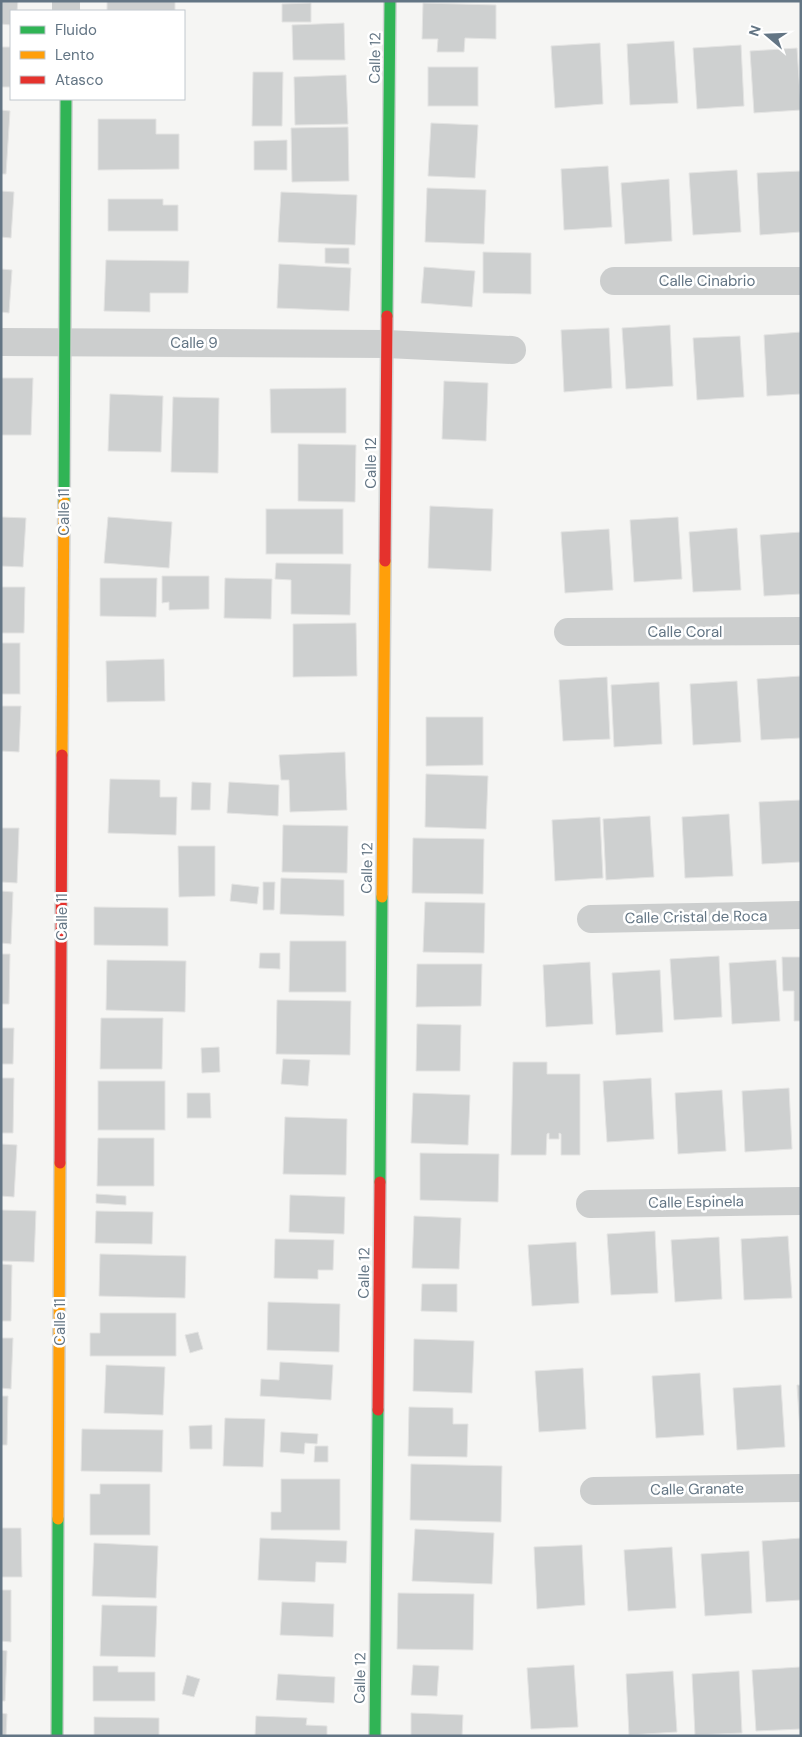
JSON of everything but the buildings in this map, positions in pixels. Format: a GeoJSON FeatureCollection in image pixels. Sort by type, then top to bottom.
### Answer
{"type":"FeatureCollection","features":[{"type":"Feature","properties":{"kind":"street","name":"Calle 12"},"geometry":{"type":"LineString","coordinates":[[375,1736],[390,1]]}},
{"type":"Feature","properties":{"kind":"street","name":"Calle 11"},"geometry":{"type":"LineString","coordinates":[[57,1736],[66,100]]}},
{"type":"Feature","properties":{"kind":"street","name":"Calle Cinabrio"},"geometry":{"type":"LineString","coordinates":[[614,281],[801,280]]}},
{"type":"Feature","properties":{"kind":"street","name":"Calle 9"},"geometry":{"type":"LineString","coordinates":[[1,342],[387,344],[512,350]]}},
{"type":"Feature","properties":{"kind":"street","name":"Calle Coral"},"geometry":{"type":"LineString","coordinates":[[568,632],[801,631]]}},
{"type":"Feature","properties":{"kind":"street","name":"Calle Cristal de Roca"},"geometry":{"type":"LineString","coordinates":[[591,919],[801,915]]}},
{"type":"Feature","properties":{"kind":"street","name":"Calle Espinela"},"geometry":{"type":"LineString","coordinates":[[590,1204],[801,1201]]}},
{"type":"Feature","properties":{"kind":"street","name":"Calle Granate"},"geometry":{"type":"LineString","coordinates":[[594,1491],[801,1488]]}},
{"type":"Feature","properties":{"kind":"traffic: fast"},"geometry":{"type":"LineString","coordinates":[[387,316],[390,1]]}},
{"type":"Feature","properties":{"kind":"traffic: fast"},"geometry":{"type":"LineString","coordinates":[[64,502],[66,100]]}},
{"type":"Feature","properties":{"kind":"traffic: fast"},"geometry":{"type":"LineString","coordinates":[[380,1182],[382,897]]}},
{"type":"Feature","properties":{"kind":"traffic: fast"},"geometry":{"type":"LineString","coordinates":[[375,1736],[378,1410]]}},
{"type":"Feature","properties":{"kind":"traffic: fast"},"geometry":{"type":"LineString","coordinates":[[57,1736],[58,1519]]}},
{"type":"Feature","properties":{"kind":"traffic: slow"},"geometry":{"type":"LineString","coordinates":[[62,755],[64,502]]}},
{"type":"Feature","properties":{"kind":"traffic: slow"},"geometry":{"type":"LineString","coordinates":[[382,897],[385,561]]}},
{"type":"Feature","properties":{"kind":"traffic: slow"},"geometry":{"type":"LineString","coordinates":[[58,1519],[60,1163]]}},
{"type":"Feature","properties":{"kind":"traffic: jam"},"geometry":{"type":"LineString","coordinates":[[385,561],[387,316]]}},
{"type":"Feature","properties":{"kind":"traffic: jam"},"geometry":{"type":"LineString","coordinates":[[60,1163],[62,755]]}},
{"type":"Feature","properties":{"kind":"traffic: jam"},"geometry":{"type":"LineString","coordinates":[[378,1410],[380,1182]]}}]}
